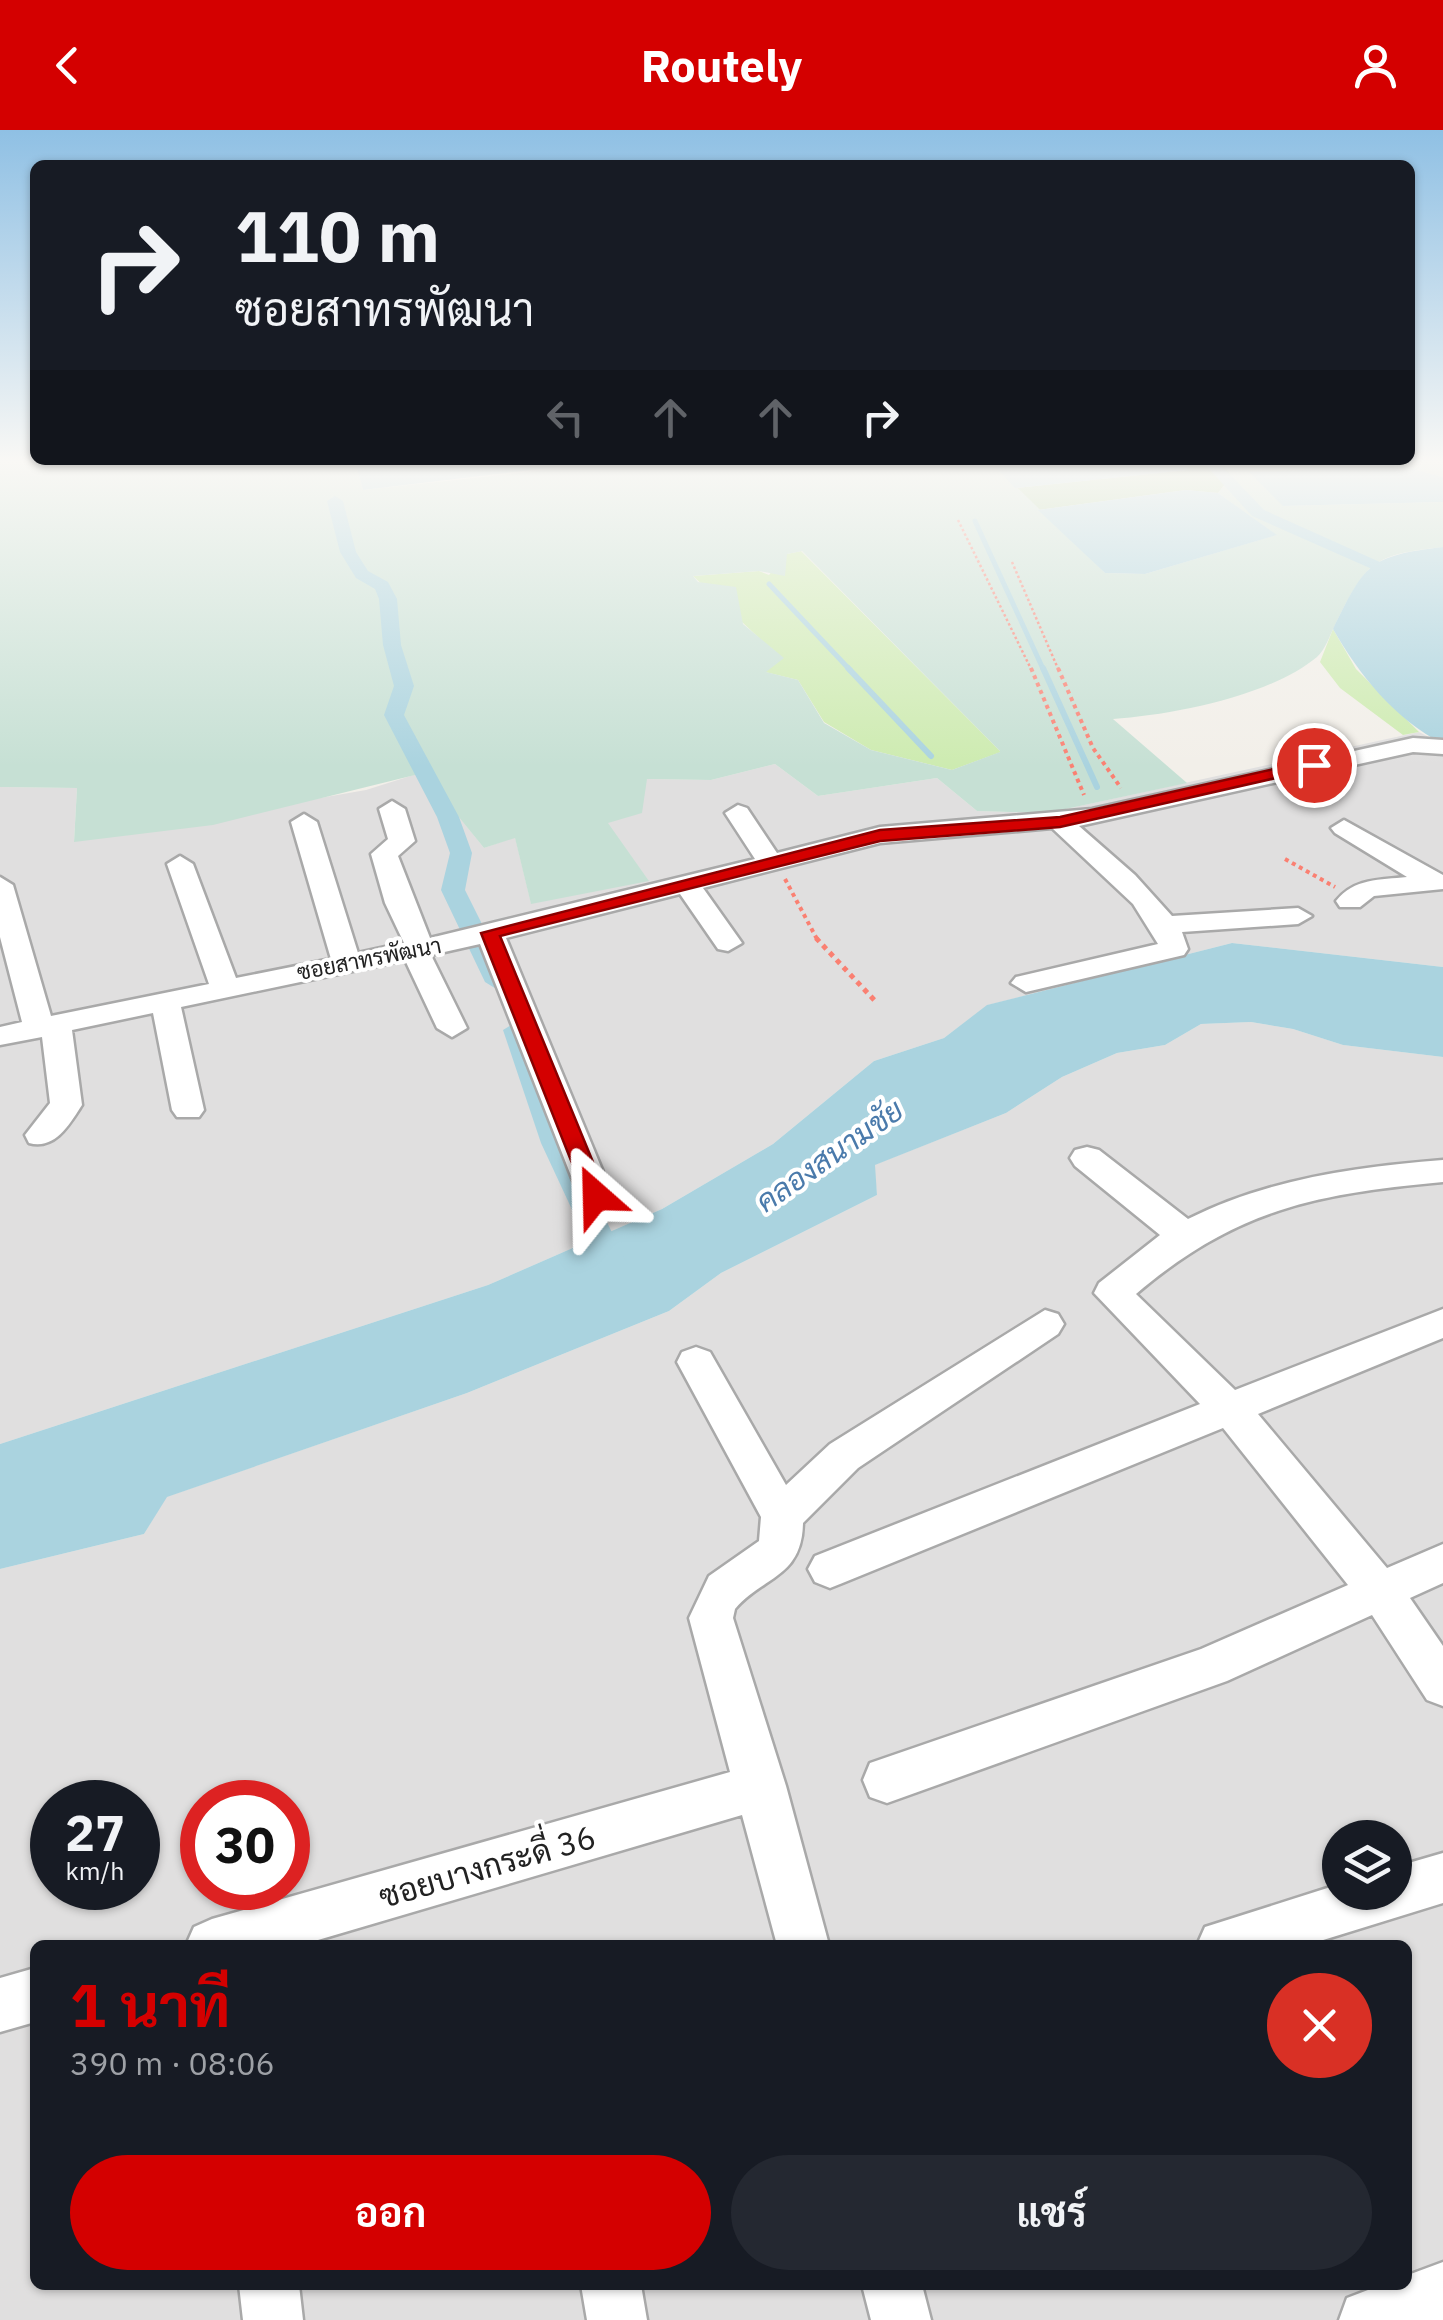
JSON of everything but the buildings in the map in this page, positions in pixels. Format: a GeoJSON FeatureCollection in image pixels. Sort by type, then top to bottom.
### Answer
{"type":"FeatureCollection","features":[{"type":"Feature","properties":{"kind":"street","name":"ซอยสาทรพัฒนา"},"geometry":{"type":"LineString","coordinates":[[0,1036],[482,935],[895,833],[1060,822],[1413,745],[1443,747]]}},
{"type":"Feature","properties":{"kind":"street"},"geometry":{"type":"LineString","coordinates":[[392,809],[402,841],[384,854],[417,948],[452,1028]]}},
{"type":"Feature","properties":{"kind":"street"},"geometry":{"type":"LineString","coordinates":[[738,812],[773,862]]}},
{"type":"Feature","properties":{"kind":"street"},"geometry":{"type":"LineString","coordinates":[[304,822],[346,962]]}},
{"type":"Feature","properties":{"kind":"street"},"geometry":{"type":"LineString","coordinates":[[1026,982],[1174,949],[1162,925],[1128,884],[1060,822]]}},
{"type":"Feature","properties":{"kind":"street"},"geometry":{"type":"LineString","coordinates":[[1344,828],[1439,882]]}},
{"type":"Feature","properties":{"kind":"street"},"geometry":{"type":"LineString","coordinates":[[180,864],[226,988]]}},
{"type":"Feature","properties":{"kind":"street"},"geometry":{"type":"LineString","coordinates":[[1350,901],[1367,889],[1439,882]]}},
{"type":"Feature","properties":{"kind":"street"},"geometry":{"type":"LineString","coordinates":[[686,883],[728,943]]}},
{"type":"Feature","properties":{"kind":"street"},"geometry":{"type":"LineString","coordinates":[[0,886],[47,1026],[66,1104],[40,1135]]}},
{"type":"Feature","properties":{"kind":"street"},"geometry":{"type":"LineString","coordinates":[[1162,925],[1298,916]]}},
{"type":"Feature","properties":{"kind":"street"},"geometry":{"type":"LineString","coordinates":[[482,935],[596,1196]]}},
{"type":"Feature","properties":{"kind":"street"},"geometry":{"type":"LineString","coordinates":[[165,1000],[188,1110]]}},
{"type":"Feature","properties":{"kind":"street"},"geometry":{"type":"LineString","coordinates":[[1087,1158],[1185,1236]]}},
{"type":"Feature","properties":{"kind":"street"},"geometry":{"type":"LineString","coordinates":[[1443,1171],[1349,1179],[1278,1197],[1185,1236],[1112,1293],[1232,1411],[1382,1594],[1443,1684]]}},
{"type":"Feature","properties":{"kind":"street"},"geometry":{"type":"LineString","coordinates":[[782,1516],[844,1456],[1045,1324]]}},
{"type":"Feature","properties":{"kind":"street"},"geometry":{"type":"LineString","coordinates":[[830,1568],[1232,1411],[1406,1335],[1443,1324]]}},
{"type":"Feature","properties":{"kind":"street"},"geometry":{"type":"LineString","coordinates":[[696,1362],[782,1516],[784,1532],[776,1554],[758,1571],[722,1590],[712,1603],[711,1618],[762,1786],[802,1940]]}},
{"type":"Feature","properties":{"kind":"street"},"geometry":{"type":"LineString","coordinates":[[886,1780],[1211,1666],[1382,1594],[1443,1563]]}},
{"type":"Feature","properties":{"kind":"street","name":"ซอยบางกระดี่ 36"},"geometry":{"type":"LineString","coordinates":[[237,1940],[762,1786]]}},
{"type":"Feature","properties":{"kind":"street"},"geometry":{"type":"LineString","coordinates":[[1239,1940],[1443,1878]]}},
{"type":"Feature","properties":{"kind":"street"},"geometry":{"type":"LineString","coordinates":[[0,2005],[30,1996]]}},
{"type":"Feature","properties":{"kind":"street"},"geometry":{"type":"LineString","coordinates":[[270,2290],[273,2320]]}},
{"type":"Feature","properties":{"kind":"street"},"geometry":{"type":"LineString","coordinates":[[612,2290],[617,2320]]}},
{"type":"Feature","properties":{"kind":"street"},"geometry":{"type":"LineString","coordinates":[[893,2290],[901,2320]]}},
{"type":"Feature","properties":{"kind":"street"},"geometry":{"type":"LineString","coordinates":[[1369,2320],[1443,2292]]}},
{"type":"Feature","properties":{"kind":"path"},"geometry":{"type":"LineString","coordinates":[[979,563],[1030,666],[1092,816]]}},
{"type":"Feature","properties":{"kind":"path"},"geometry":{"type":"LineString","coordinates":[[1013,563],[1094,748],[1118,785],[1141,805]]}},
{"type":"Feature","properties":{"kind":"path"},"geometry":{"type":"LineString","coordinates":[[1285,858],[1350,901]]}},
{"type":"Feature","properties":{"kind":"path"},"geometry":{"type":"LineString","coordinates":[[773,862],[816,938],[878,1003]]}},
{"type":"Feature","properties":{"kind":"shaded area"},"geometry":{"type":"Polygon","coordinates":[[[1419,732],[1443,744],[1443,967],[1232,943],[988,1005],[944,1038],[874,1061],[773,1144],[662,1209],[488,1285],[0,1444],[0,787],[77,788],[74,841],[366,790],[423,772],[484,848],[515,837],[531,903],[648,880],[607,823],[647,779],[711,780],[775,764],[818,796],[937,778],[977,811],[1047,813],[1419,732]]]}},
{"type":"Feature","properties":{"kind":"shaded area"},"geometry":{"type":"Polygon","coordinates":[[[1251,1022],[1293,1029],[1343,1045],[1443,1057],[1443,2320],[0,2320],[0,1569],[144,1534],[166,1497],[467,1393],[669,1311],[721,1273],[877,1195],[874,1165],[1006,1113],[1062,1077],[1117,1053],[1165,1045],[1201,1024],[1251,1022]]]}},
{"type":"Feature","properties":{"kind":"green space"},"geometry":{"type":"Polygon","coordinates":[[[0,563],[786,563],[785,576],[759,571],[693,576],[698,582],[736,587],[743,624],[784,658],[766,672],[798,680],[824,723],[871,750],[952,770],[1000,752],[814,563],[1095,563],[1105,573],[1145,574],[1181,563],[1377,563],[1355,587],[1317,657],[1297,671],[1220,701],[1113,719],[1187,783],[1047,813],[977,811],[937,778],[818,796],[775,764],[711,780],[647,779],[642,813],[608,823],[649,881],[531,904],[515,838],[484,848],[423,773],[213,825],[74,842],[77,788],[0,787],[0,563]]]}},
{"type":"Feature","properties":{"kind":"green space"},"geometry":{"type":"Polygon","coordinates":[[[779,563],[813,563],[1001,752],[952,770],[871,750],[824,722],[798,680],[765,672],[759,638],[693,576],[759,571],[769,575],[779,563]]]}},
{"type":"Feature","properties":{"kind":"green space"},"geometry":{"type":"Polygon","coordinates":[[[1333,629],[1356,669],[1419,732],[1403,735],[1340,688],[1320,662],[1333,629]]]}},
{"type":"Feature","properties":{"kind":"water"},"geometry":{"type":"Polygon","coordinates":[[[1095,563],[1182,563],[1145,574],[1105,573],[1095,563]]]}},
{"type":"Feature","properties":{"kind":"water"},"geometry":{"type":"Polygon","coordinates":[[[1379,563],[1443,563],[1443,744],[1394,709],[1354,663],[1333,629],[1353,590],[1379,563]]]}},
{"type":"Feature","properties":{"kind":"water","name":"คลองสนามชัย"},"geometry":{"type":"Polygon","coordinates":[[[1232,943],[1443,967],[1443,1057],[1343,1045],[1293,1029],[1251,1022],[1201,1024],[1165,1045],[1117,1053],[1062,1077],[1006,1113],[875,1165],[877,1195],[721,1273],[669,1311],[467,1393],[167,1497],[144,1534],[0,1569],[0,1444],[488,1285],[662,1209],[773,1144],[874,1061],[944,1038],[987,1005],[1232,943]]]}},
{"type":"Feature","properties":{"kind":"waterway"},"geometry":{"type":"LineString","coordinates":[[355,563],[362,574],[382,586],[388,599],[392,645],[404,686],[394,715],[448,817],[461,853],[453,890],[498,982]]}},
{"type":"Feature","properties":{"kind":"waterway"},"geometry":{"type":"LineString","coordinates":[[994,563],[1044,671]]}},
{"type":"Feature","properties":{"kind":"waterway"},"geometry":{"type":"LineString","coordinates":[[1373,563],[1412,580]]}},
{"type":"Feature","properties":{"kind":"waterway"},"geometry":{"type":"LineString","coordinates":[[769,584],[851,671]]}},
{"type":"Feature","properties":{"kind":"waterway"},"geometry":{"type":"LineString","coordinates":[[848,668],[931,756]]}},
{"type":"Feature","properties":{"kind":"waterway"},"geometry":{"type":"LineString","coordinates":[[1043,668],[1097,787]]}},
{"type":"Feature","properties":{"kind":"waterway"},"geometry":{"type":"LineString","coordinates":[[516,1030],[555,1143],[613,1266]]}},
{"type":"Feature","properties":{"kind":"route"},"geometry":{"type":"LineString","coordinates":[[596,1196],[490,933],[880,836],[1060,822],[1314,765]]}}]}
